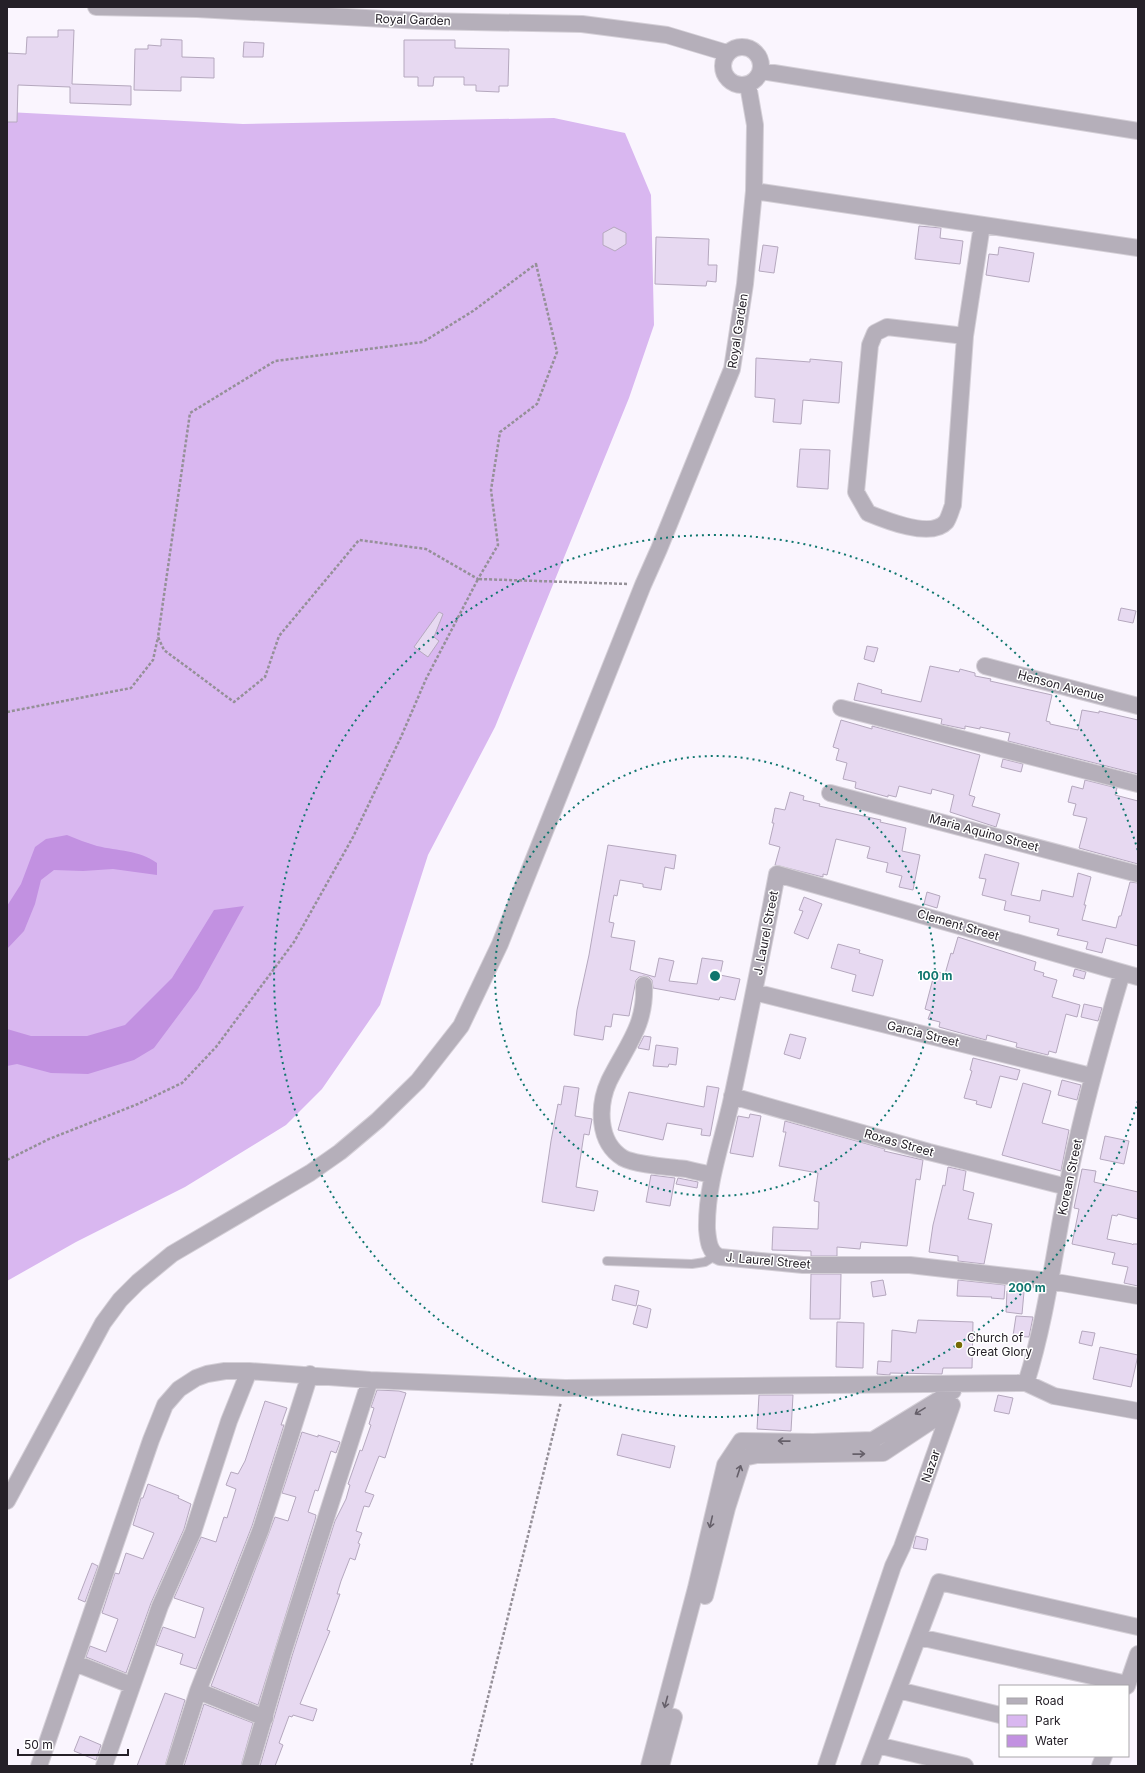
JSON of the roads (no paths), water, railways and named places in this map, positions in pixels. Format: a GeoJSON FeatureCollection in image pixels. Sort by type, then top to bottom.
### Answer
{"type":"FeatureCollection","features":[{"type":"Feature","properties":{"kind":"street","name":"Royal Garden"},"geometry":{"type":"LineString","coordinates":[[96,7],[197,9],[422,22],[582,24],[667,35],[727,53]]}},
{"type":"Feature","properties":{"kind":"street"},"geometry":{"type":"LineString","coordinates":[[740,47],[747,48],[759,57],[761,71],[756,79],[748,85],[741,86],[734,84],[728,80],[724,74],[722,67],[723,60],[727,53],[733,49],[740,47]]}},
{"type":"Feature","properties":{"kind":"street"},"geometry":{"type":"LineString","coordinates":[[761,71],[1138,131]]}},
{"type":"Feature","properties":{"kind":"street","name":"Royal Garden"},"geometry":{"type":"LineString","coordinates":[[7,1501],[103,1323],[120,1300],[138,1282],[172,1254],[310,1173],[340,1152],[378,1120],[418,1081],[461,1026],[500,944],[643,585],[732,370],[745,284],[754,191],[755,125],[748,85]]}},
{"type":"Feature","properties":{"kind":"street"},"geometry":{"type":"LineString","coordinates":[[754,191],[1138,248]]}},
{"type":"Feature","properties":{"kind":"street"},"geometry":{"type":"LineString","coordinates":[[965,336],[886,327],[875,332],[870,345],[856,492],[868,513],[909,528],[926,529],[940,526],[946,522],[953,505],[965,336],[982,225]]}},
{"type":"Feature","properties":{"kind":"street","name":"Henson Avenue"},"geometry":{"type":"LineString","coordinates":[[985,666],[1138,706]]}},
{"type":"Feature","properties":{"kind":"street"},"geometry":{"type":"LineString","coordinates":[[841,708],[1138,784]]}},
{"type":"Feature","properties":{"kind":"street","name":"Maria Aquino Street"},"geometry":{"type":"LineString","coordinates":[[830,793],[1138,874]]}},
{"type":"Feature","properties":{"kind":"street","name":"Clement Street"},"geometry":{"type":"LineString","coordinates":[[777,874],[1138,977]]}},
{"type":"Feature","properties":{"kind":"street","name":"J. Laurel Street"},"geometry":{"type":"LineString","coordinates":[[777,874],[722,1144],[713,1174],[707,1228],[710,1246],[714,1255],[720,1257],[803,1265],[910,1265],[1050,1281],[1138,1296]]}},
{"type":"Feature","properties":{"kind":"street","name":"Korean Street"},"geometry":{"type":"LineString","coordinates":[[1026,1383],[1050,1281],[1067,1187],[1091,1076],[1122,973]]}},
{"type":"Feature","properties":{"kind":"street"},"geometry":{"type":"LineString","coordinates":[[644,985],[645,1001],[635,1035],[609,1082],[603,1103],[602,1124],[610,1147],[624,1158],[650,1165],[713,1174]]}},
{"type":"Feature","properties":{"kind":"street","name":"Garcia Street"},"geometry":{"type":"LineString","coordinates":[[754,992],[1091,1076]]}},
{"type":"Feature","properties":{"kind":"street","name":"Roxas Street"},"geometry":{"type":"LineString","coordinates":[[732,1096],[929,1152],[1067,1187]]}},
{"type":"Feature","properties":{"kind":"street"},"geometry":{"type":"LineString","coordinates":[[39,1766],[151,1440],[165,1405],[179,1388],[196,1378],[207,1374],[225,1371],[249,1371],[310,1374],[370,1380],[565,1388],[953,1387],[1026,1383],[1054,1396],[1138,1411]]}},
{"type":"Feature","properties":{"kind":"street"},"geometry":{"type":"LineString","coordinates":[[104,1766],[131,1685],[160,1606],[193,1532],[229,1421],[249,1371]]}},
{"type":"Feature","properties":{"kind":"street"},"geometry":{"type":"LineString","coordinates":[[174,1766],[198,1691],[261,1528],[310,1374]]}},
{"type":"Feature","properties":{"kind":"street"},"geometry":{"type":"LineString","coordinates":[[250,1766],[283,1654],[370,1380]]}},
{"type":"Feature","properties":{"kind":"street"},"geometry":{"type":"LineString","coordinates":[[661,1766],[664,1733],[723,1501],[743,1458],[873,1440],[953,1387]]}},
{"type":"Feature","properties":{"kind":"street","name":"Nazar"},"geometry":{"type":"LineString","coordinates":[[826,1766],[893,1566],[902,1547],[951,1408],[953,1387]]}},
{"type":"Feature","properties":{"kind":"street"},"geometry":{"type":"LineString","coordinates":[[814,1448],[883,1453],[951,1408]]}},
{"type":"Feature","properties":{"kind":"street"},"geometry":{"type":"LineString","coordinates":[[869,1766],[939,1582],[1138,1627]]}},
{"type":"Feature","properties":{"kind":"street"},"geometry":{"type":"LineString","coordinates":[[919,1636],[1127,1685],[1138,1654]]}},
{"type":"Feature","properties":{"kind":"street"},"geometry":{"type":"LineString","coordinates":[[75,1663],[131,1685]]}},
{"type":"Feature","properties":{"kind":"street"},"geometry":{"type":"LineString","coordinates":[[898,1690],[999,1715]]}},
{"type":"Feature","properties":{"kind":"street"},"geometry":{"type":"LineString","coordinates":[[198,1691],[265,1718]]}},
{"type":"Feature","properties":{"kind":"street"},"geometry":{"type":"LineString","coordinates":[[649,1766],[664,1733]]}},
{"type":"Feature","properties":{"kind":"street"},"geometry":{"type":"LineString","coordinates":[[877,1745],[966,1766]]}},
{"type":"Feature","properties":{"kind":"lane"},"geometry":{"type":"LineString","coordinates":[[607,1261],[692,1264],[705,1262],[714,1257],[714,1255]]}},
{"type":"Feature","properties":{"kind":"water"},"geometry":{"type":"Polygon","coordinates":[[[67,835],[97,846],[136,853],[150,859],[157,863],[157,875],[113,869],[83,871],[54,870],[41,880],[35,904],[24,931],[7,949],[7,906],[21,884],[35,847],[46,839],[67,835]]]}},
{"type":"Feature","properties":{"kind":"water"},"geometry":{"type":"Polygon","coordinates":[[[244,906],[198,989],[154,1048],[134,1060],[88,1074],[51,1073],[17,1064],[7,1066],[7,1029],[31,1036],[87,1036],[125,1025],[172,978],[214,910],[244,906]]]}},
{"type":"Feature","properties":{"kind":"place","name":"Church of Great Glory"},"geometry":{"type":"Point","coordinates":[959,1345]}}]}
